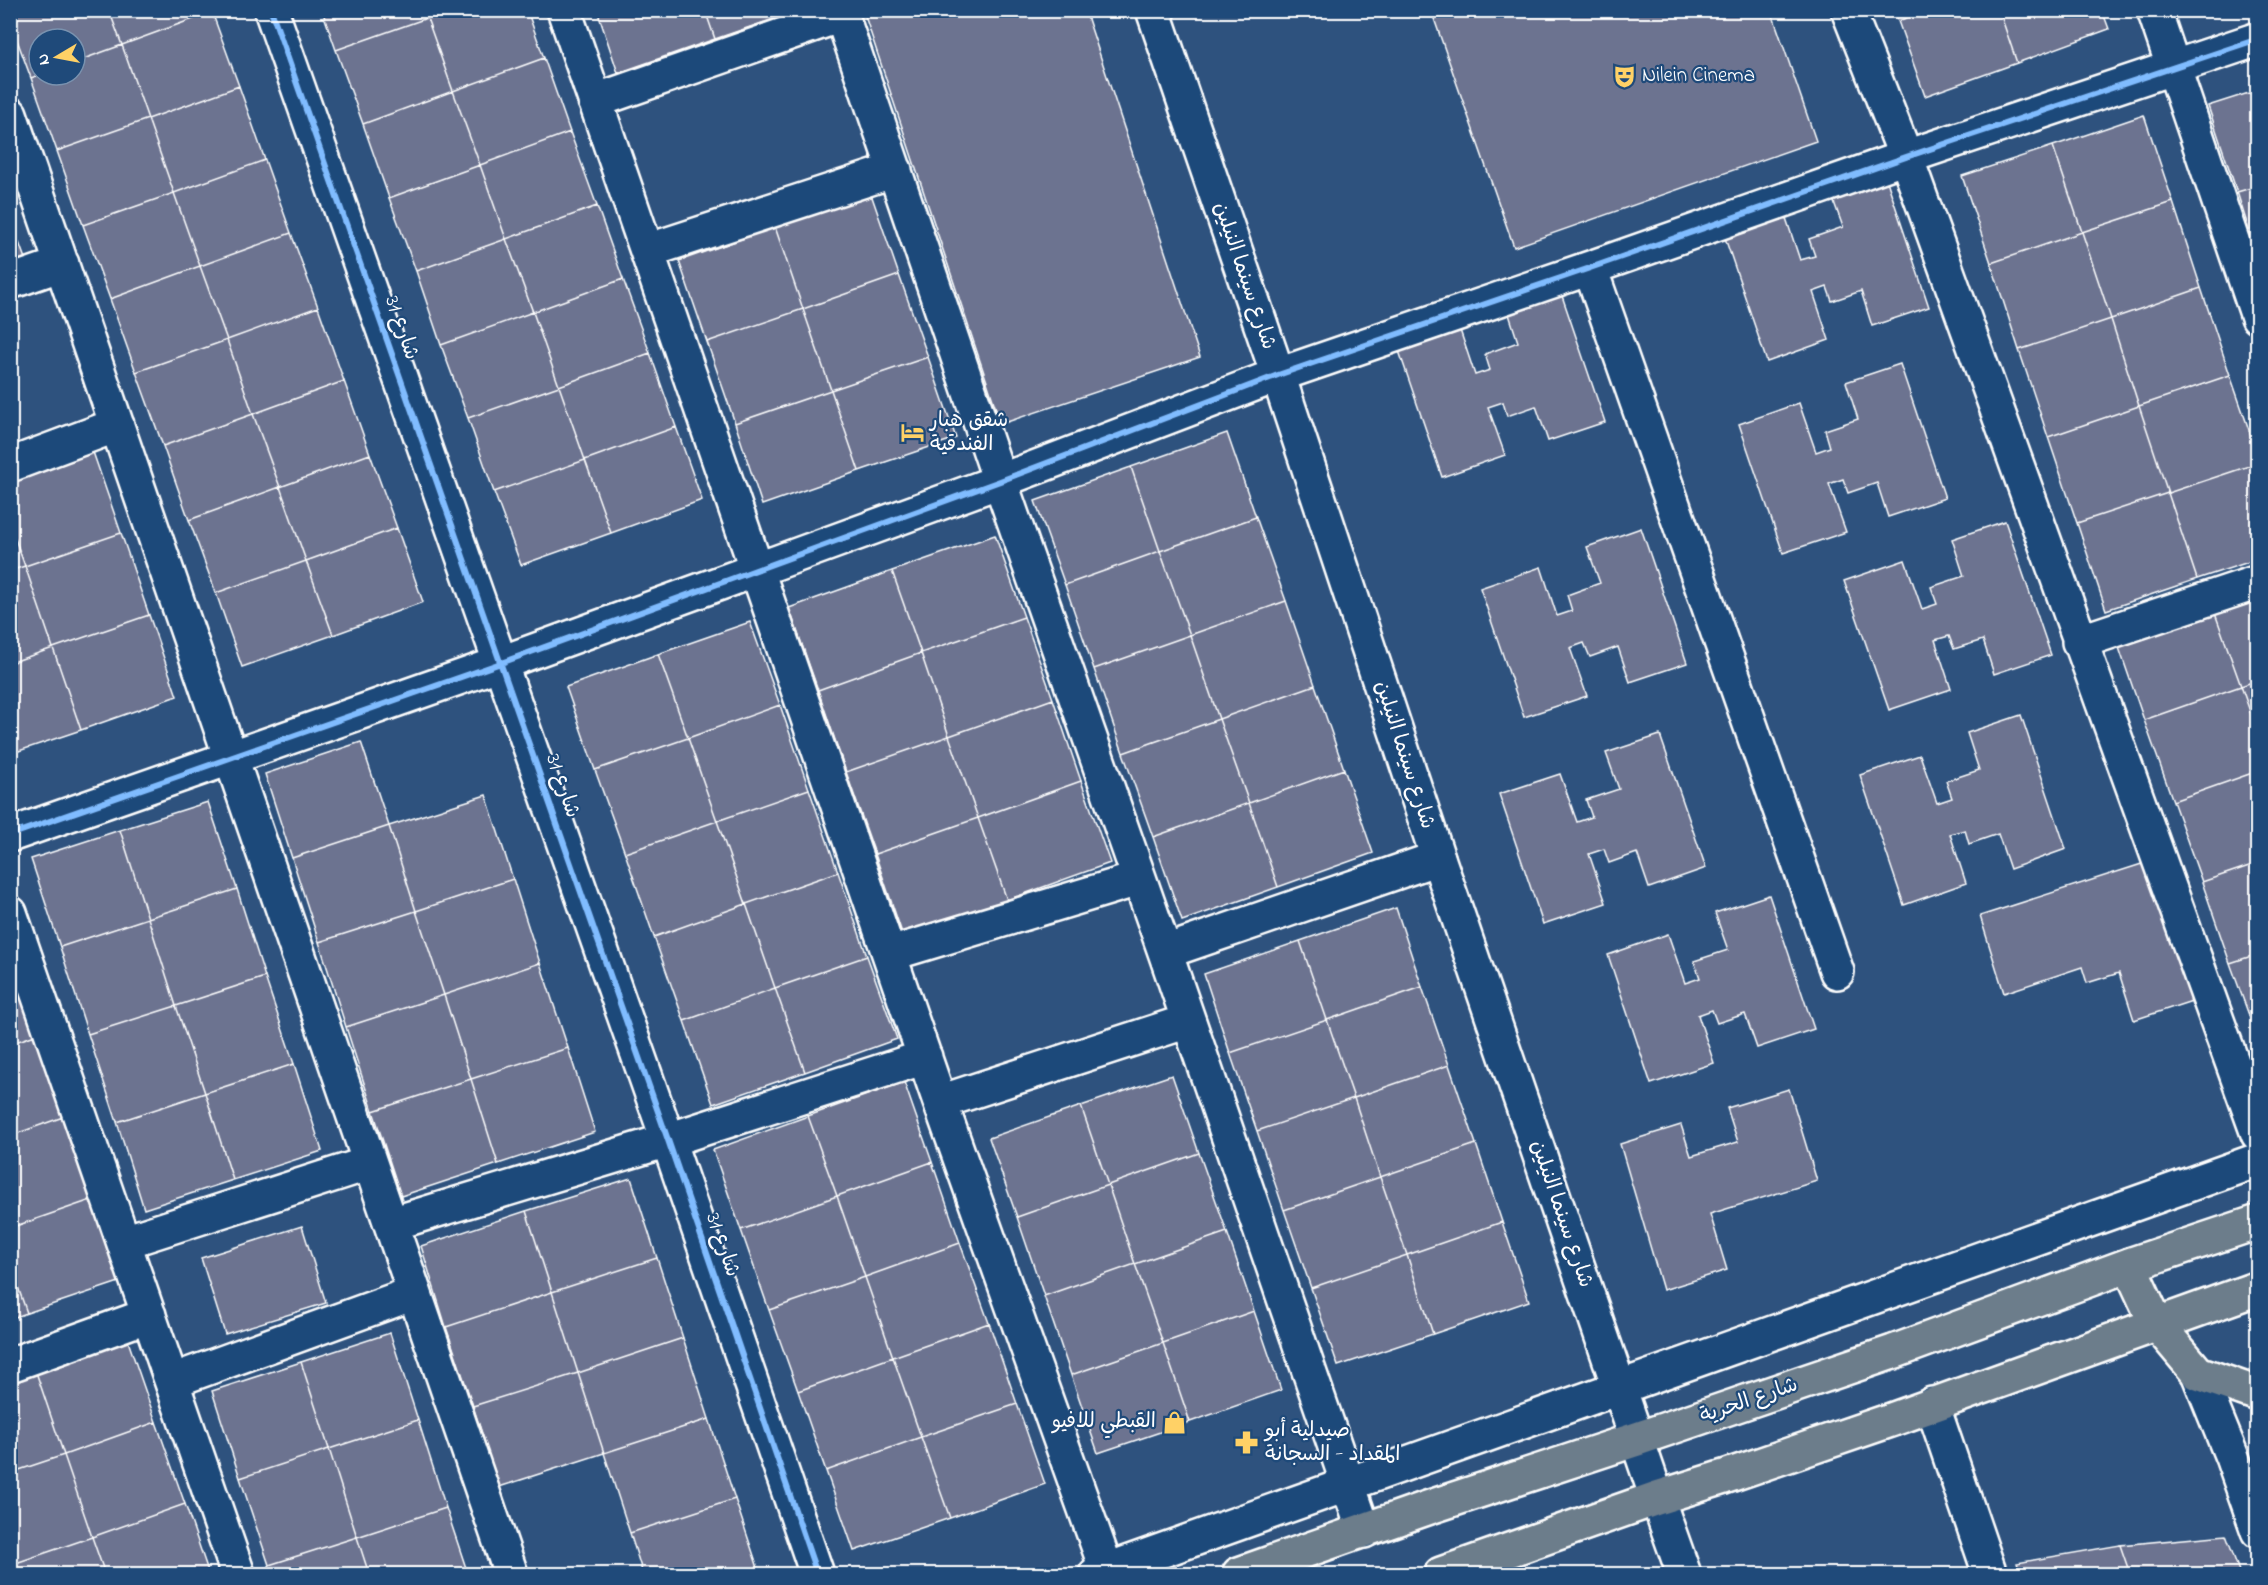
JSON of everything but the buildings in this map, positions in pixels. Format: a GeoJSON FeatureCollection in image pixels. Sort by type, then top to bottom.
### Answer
{"type":"FeatureCollection","features":[{"type":"Feature","properties":{"kind":"main road","name":"شارع الحرية"},"geometry":{"type":"LineString","coordinates":[[1239,1575],[1893,1352],[2129,1265],[2258,1222]]}},
{"type":"Feature","properties":{"kind":"main road"},"geometry":{"type":"LineString","coordinates":[[2129,1265],[2156,1323],[2198,1373],[2258,1394]]}},
{"type":"Feature","properties":{"kind":"main road"},"geometry":{"type":"LineString","coordinates":[[1448,1573],[2258,1288]]}},
{"type":"Feature","properties":{"kind":"street","name":"شارع 31"},"geometry":{"type":"LineString","coordinates":[[271,10],[668,1140],[817,1575]]}},
{"type":"Feature","properties":{"kind":"street"},"geometry":{"type":"LineString","coordinates":[[564,10],[1102,1573],[2258,1161]]}},
{"type":"Feature","properties":{"kind":"street","name":"شارع سينما النيلين"},"geometry":{"type":"LineString","coordinates":[[1153,10],[1278,375],[1438,858],[1684,1575]]}},
{"type":"Feature","properties":{"kind":"street"},"geometry":{"type":"LineString","coordinates":[[1848,10],[1906,157],[2258,1134]]}},
{"type":"Feature","properties":{"kind":"street"},"geometry":{"type":"LineString","coordinates":[[2154,10],[2258,317]]}},
{"type":"Feature","properties":{"kind":"street"},"geometry":{"type":"LineString","coordinates":[[595,101],[841,13],[1000,481],[1364,1531]]}},
{"type":"Feature","properties":{"kind":"street"},"geometry":{"type":"LineString","coordinates":[[10,836],[231,756],[501,663],[756,568],[1000,481],[1278,375],[1906,157],[2258,39]]}},
{"type":"Feature","properties":{"kind":"street"},"geometry":{"type":"LineString","coordinates":[[10,114],[511,1575]]}},
{"type":"Feature","properties":{"kind":"street"},"geometry":{"type":"LineString","coordinates":[[647,250],[895,170]]}},
{"type":"Feature","properties":{"kind":"street"},"geometry":{"type":"LineString","coordinates":[[10,282],[62,264]]}},
{"type":"Feature","properties":{"kind":"street"},"geometry":{"type":"LineString","coordinates":[[1590,268],[1837,972]]}},
{"type":"Feature","properties":{"kind":"street"},"geometry":{"type":"LineString","coordinates":[[10,465],[117,425]]}},
{"type":"Feature","properties":{"kind":"street"},"geometry":{"type":"LineString","coordinates":[[2079,642],[2258,582]]}},
{"type":"Feature","properties":{"kind":"street"},"geometry":{"type":"LineString","coordinates":[[1165,952],[1438,858]]}},
{"type":"Feature","properties":{"kind":"street"},"geometry":{"type":"LineString","coordinates":[[890,954],[1138,879]]}},
{"type":"Feature","properties":{"kind":"street"},"geometry":{"type":"LineString","coordinates":[[10,913],[238,1575]]}},
{"type":"Feature","properties":{"kind":"street"},"geometry":{"type":"LineString","coordinates":[[940,1102],[1188,1021]]}},
{"type":"Feature","properties":{"kind":"street"},"geometry":{"type":"LineString","coordinates":[[391,1224],[668,1140],[925,1057]]}},
{"type":"Feature","properties":{"kind":"street"},"geometry":{"type":"LineString","coordinates":[[124,1242],[370,1163]]}},
{"type":"Feature","properties":{"kind":"street"},"geometry":{"type":"LineString","coordinates":[[172,1381],[414,1293]]}},
{"type":"Feature","properties":{"kind":"street"},"geometry":{"type":"LineString","coordinates":[[10,1365],[149,1315]]}},
{"type":"Feature","properties":{"kind":"street"},"geometry":{"type":"LineString","coordinates":[[2198,1373],[2232,1457],[2258,1532]]}},
{"type":"Feature","properties":{"kind":"street"},"geometry":{"type":"LineString","coordinates":[[1932,1404],[1990,1575]]}},
{"type":"Feature","properties":{"kind":"cycle path"},"geometry":{"type":"LineString","coordinates":[[271,10],[668,1140],[817,1574]]}},
{"type":"Feature","properties":{"kind":"cycle path"},"geometry":{"type":"LineString","coordinates":[[10,835],[501,663],[1000,481],[1278,375],[1906,157],[2258,39]]}},
{"type":"Feature","properties":{"kind":"place","name":"Nilein Cinema"},"geometry":{"type":"Point","coordinates":[1624,76]}},
{"type":"Feature","properties":{"kind":"place","name":"شقق هبار الفندقية"},"geometry":{"type":"Point","coordinates":[912,433]}},
{"type":"Feature","properties":{"kind":"place","name":"القبطي للافيو"},"geometry":{"type":"Point","coordinates":[1174,1422]}},
{"type":"Feature","properties":{"kind":"place","name":"صيدلية أبو المقداد - السجانة"},"geometry":{"type":"Point","coordinates":[1247,1443]}}]}
